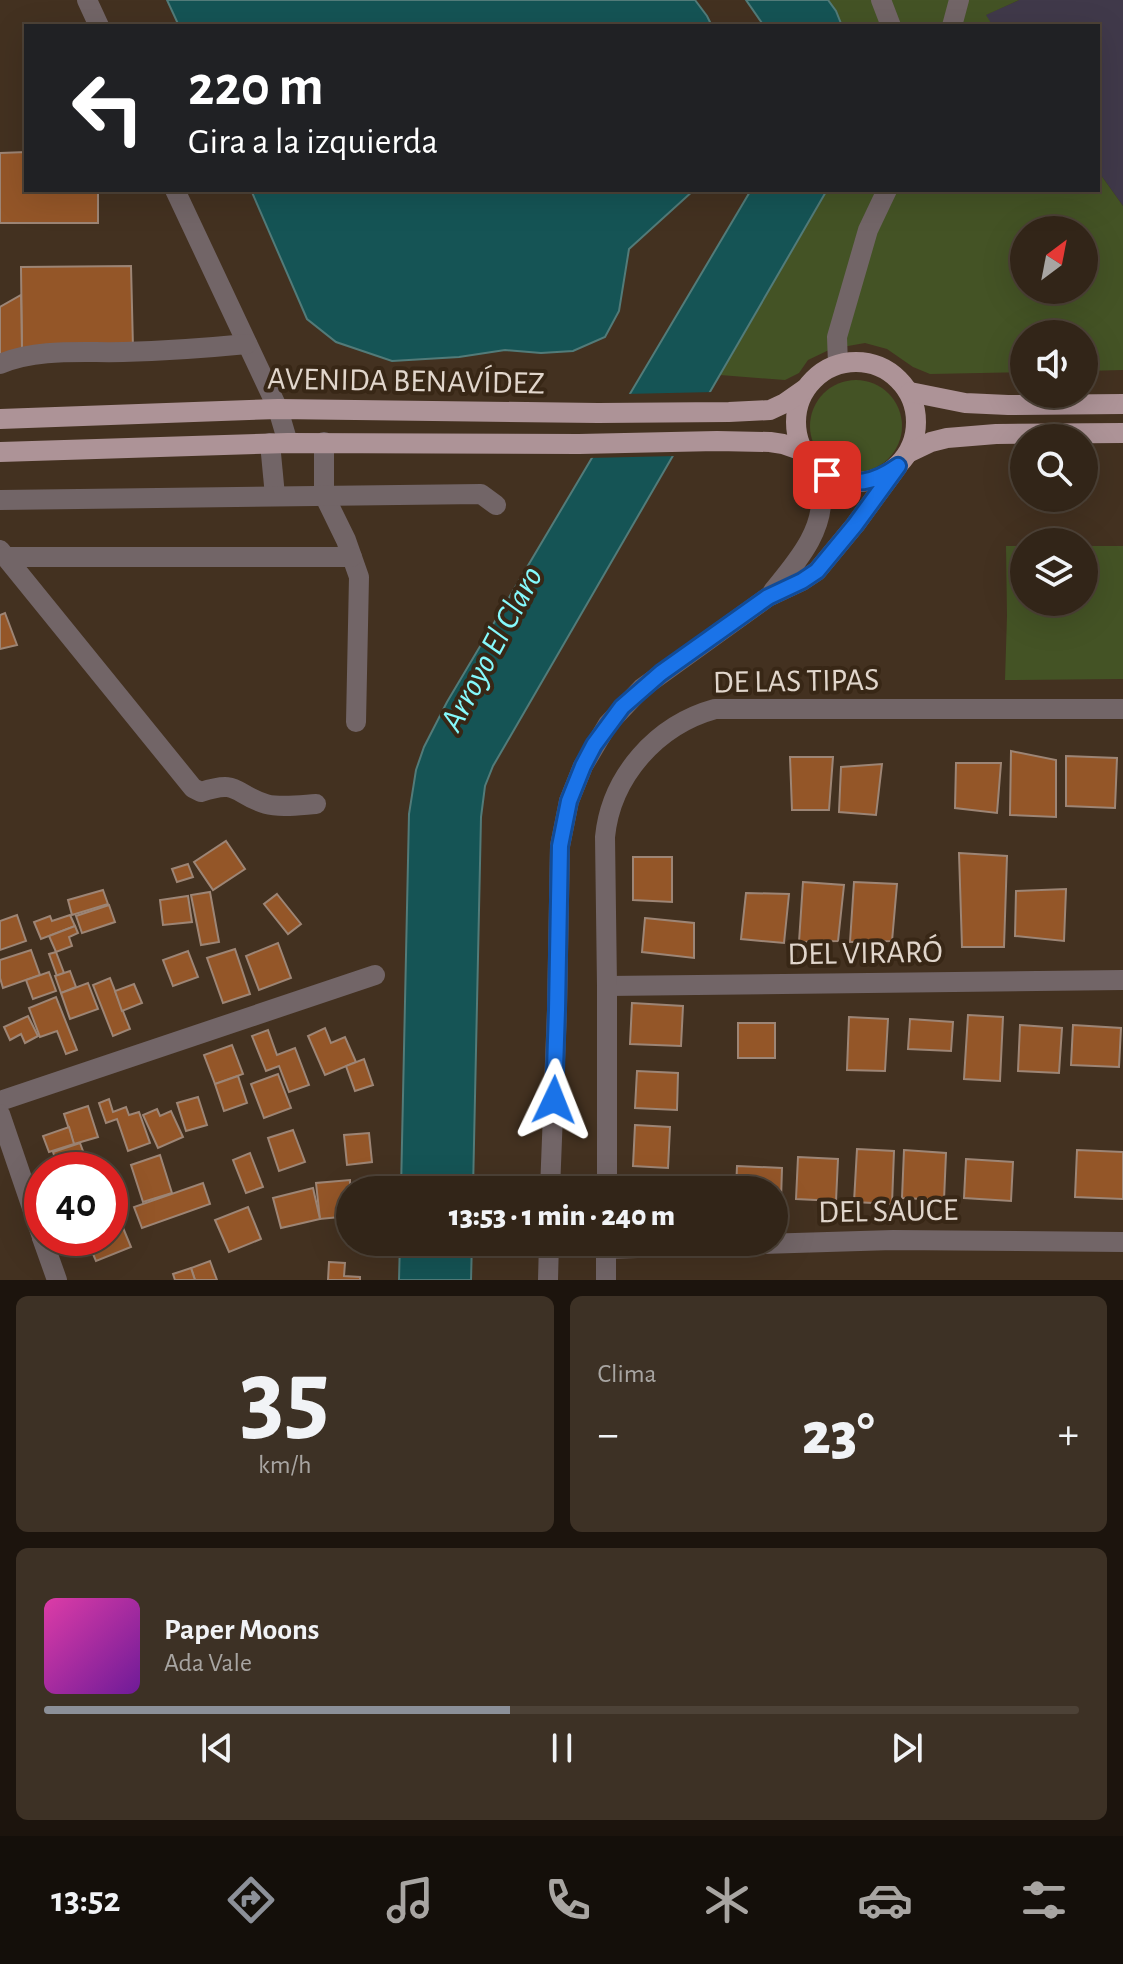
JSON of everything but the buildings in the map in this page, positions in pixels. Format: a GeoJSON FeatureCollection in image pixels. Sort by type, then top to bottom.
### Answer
{"type":"FeatureCollection","features":[{"type":"Feature","properties":{"kind":"main road"},"geometry":{"type":"LineString","coordinates":[[904,459],[917,432],[916,412],[910,392],[896,376],[878,365],[858,361],[838,364],[819,373],[805,389],[797,409],[796,431],[807,457],[827,475],[844,482],[864,482],[882,477],[931,442],[947,438],[996,434],[1123,433]]}},
{"type":"Feature","properties":{"kind":"main road","name":"AVENIDA BENAVÍDEZ"},"geometry":{"type":"LineString","coordinates":[[0,419],[278,409],[729,412],[770,410],[805,389]]}},
{"type":"Feature","properties":{"kind":"main road"},"geometry":{"type":"LineString","coordinates":[[910,392],[965,403],[1123,404]]}},
{"type":"Feature","properties":{"kind":"main road","name":"AVENIDA BENAVÍDEZ"},"geometry":{"type":"LineString","coordinates":[[0,452],[324,442],[579,444],[717,441],[783,444],[807,457]]}},
{"type":"Feature","properties":{"kind":"street"},"geometry":{"type":"LineString","coordinates":[[87,0],[98,24]]}},
{"type":"Feature","properties":{"kind":"street"},"geometry":{"type":"LineString","coordinates":[[881,0],[890,24]]}},
{"type":"Feature","properties":{"kind":"street"},"geometry":{"type":"LineString","coordinates":[[943,0],[949,24]]}},
{"type":"Feature","properties":{"kind":"street"},"geometry":{"type":"LineString","coordinates":[[951,24],[959,0]]}},
{"type":"Feature","properties":{"kind":"street"},"geometry":{"type":"LineString","coordinates":[[176,192],[278,409],[275,496]]}},
{"type":"Feature","properties":{"kind":"street"},"geometry":{"type":"LineString","coordinates":[[838,364],[837,337],[868,230],[886,192]]}},
{"type":"Feature","properties":{"kind":"street"},"geometry":{"type":"LineString","coordinates":[[0,364],[26,355],[188,350],[247,344]]}},
{"type":"Feature","properties":{"kind":"street"},"geometry":{"type":"LineString","coordinates":[[324,442],[324,495],[346,540],[359,577],[356,722]]}},
{"type":"Feature","properties":{"kind":"street"},"geometry":{"type":"LineString","coordinates":[[768,597],[806,548],[815,527],[820,489],[807,457]]}},
{"type":"Feature","properties":{"kind":"street"},"geometry":{"type":"LineString","coordinates":[[551,1176],[560,846],[575,784],[594,745],[622,707],[661,673],[768,597],[817,571],[904,459]]}},
{"type":"Feature","properties":{"kind":"street"},"geometry":{"type":"LineString","coordinates":[[0,500],[481,494],[496,505]]}},
{"type":"Feature","properties":{"kind":"street"},"geometry":{"type":"LineString","coordinates":[[3,554],[352,557]]}},
{"type":"Feature","properties":{"kind":"street"},"geometry":{"type":"LineString","coordinates":[[3,554],[193,788],[201,792],[222,786],[236,788],[268,805],[316,804]]}},
{"type":"Feature","properties":{"kind":"street","name":"DE LAS TIPAS"},"geometry":{"type":"LineString","coordinates":[[607,1176],[607,817],[613,799],[640,755],[657,738],[694,715],[715,709],[1123,709]]}},
{"type":"Feature","properties":{"kind":"street"},"geometry":{"type":"LineString","coordinates":[[0,1101],[375,975]]}},
{"type":"Feature","properties":{"kind":"street","name":"DEL VIRARÓ"},"geometry":{"type":"LineString","coordinates":[[607,986],[1123,980]]}},
{"type":"Feature","properties":{"kind":"street"},"geometry":{"type":"LineString","coordinates":[[0,1114],[24,1185]]}},
{"type":"Feature","properties":{"kind":"street","name":"DEL SAUCE"},"geometry":{"type":"LineString","coordinates":[[788,1242],[1123,1242]]}},
{"type":"Feature","properties":{"kind":"street"},"geometry":{"type":"LineString","coordinates":[[48,1256],[57,1280]]}},
{"type":"Feature","properties":{"kind":"street"},"geometry":{"type":"LineString","coordinates":[[548,1280],[549,1256]]}},
{"type":"Feature","properties":{"kind":"street"},"geometry":{"type":"LineString","coordinates":[[606,1256],[606,1280]]}},
{"type":"Feature","properties":{"kind":"shaded area"},"geometry":{"type":"Polygon","coordinates":[[[1019,0],[1123,0],[1123,206],[1100,174],[1100,24],[992,24],[985,15],[1019,0]]]}},
{"type":"Feature","properties":{"kind":"green space"},"geometry":{"type":"Polygon","coordinates":[[[828,0],[1019,0],[986,15],[992,24],[841,24],[828,0]]]}},
{"type":"Feature","properties":{"kind":"green space"},"geometry":{"type":"Polygon","coordinates":[[[1100,174],[1123,206],[1123,370],[1098,371],[1098,320],[1010,320],[1010,372],[930,374],[913,367],[887,349],[865,343],[831,349],[808,360],[799,373],[785,380],[720,375],[826,192],[1100,192],[1100,174]]]}},
{"type":"Feature","properties":{"kind":"green space"},"geometry":{"type":"Polygon","coordinates":[[[856,380],[874,383],[889,393],[899,408],[902,426],[899,444],[889,459],[874,469],[856,472],[838,469],[823,459],[813,444],[810,426],[813,408],[823,393],[838,383],[856,380]]]}},
{"type":"Feature","properties":{"kind":"green space"},"geometry":{"type":"Polygon","coordinates":[[[1006,546],[1010,546],[1010,616],[1098,616],[1098,546],[1123,546],[1123,679],[1005,680],[1006,546]]]}},
{"type":"Feature","properties":{"kind":"water"},"geometry":{"type":"Polygon","coordinates":[[[167,0],[695,0],[711,24],[178,24],[167,0]]]}},
{"type":"Feature","properties":{"kind":"water"},"geometry":{"type":"Polygon","coordinates":[[[746,0],[828,0],[841,24],[763,24],[746,0]]]}},
{"type":"Feature","properties":{"kind":"water"},"geometry":{"type":"Polygon","coordinates":[[[252,192],[692,192],[629,249],[619,311],[605,337],[573,351],[541,353],[505,350],[459,357],[392,361],[336,342],[307,319],[252,192]]]}},
{"type":"Feature","properties":{"kind":"water","name":"Arroyo El Claro"},"geometry":{"type":"Polygon","coordinates":[[[750,192],[826,192],[493,766],[485,786],[481,817],[473,1176],[401,1176],[409,814],[416,770],[447,702],[750,192]]]}},
{"type":"Feature","properties":{"kind":"water"},"geometry":{"type":"Polygon","coordinates":[[[400,1256],[472,1256],[471,1280],[399,1280],[400,1256]]]}},
{"type":"Feature","properties":{"kind":"pier"},"geometry":{"type":"Polygon","coordinates":[[[714,392],[677,456],[587,458],[625,394],[714,392]]]}},
{"type":"Feature","properties":{"kind":"route"},"geometry":{"type":"LineString","coordinates":[[554,1100],[560,846],[575,784],[594,745],[622,707],[661,673],[768,597],[817,571],[898,466],[882,477],[864,482],[844,482],[827,475]]}}]}
